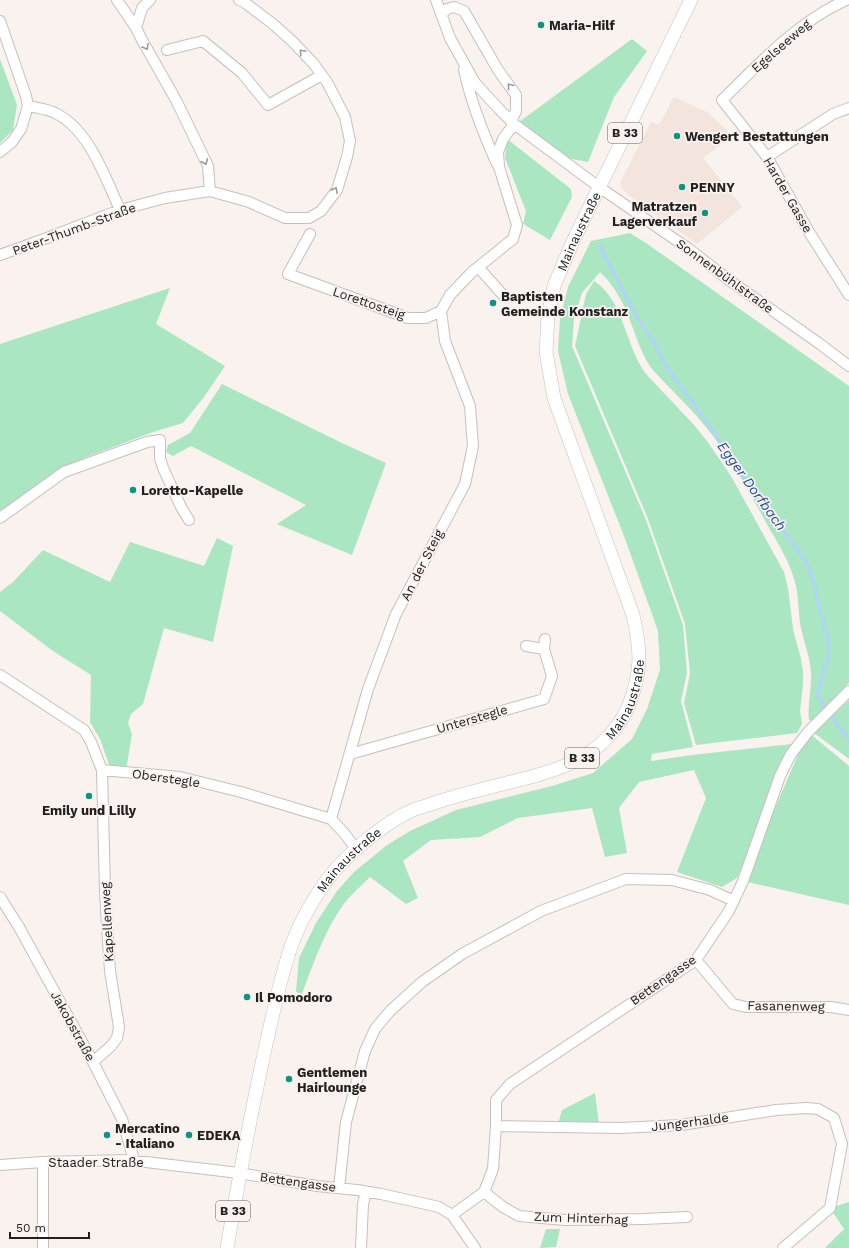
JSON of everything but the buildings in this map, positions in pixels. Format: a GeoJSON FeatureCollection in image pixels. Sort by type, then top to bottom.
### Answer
{"type":"FeatureCollection","features":[{"type":"Feature","properties":{"kind":"main road","name":"Mainaustraße"},"geometry":{"type":"LineString","coordinates":[[227,1248],[239,1173],[252,1109],[288,954],[304,917],[327,880],[356,849],[389,824],[413,810],[464,793],[545,773],[571,763],[589,753],[608,737],[624,716],[634,692],[640,665],[639,640],[633,615],[554,398],[546,352],[548,317],[554,286],[573,241],[691,0]]}},
{"type":"Feature","properties":{"kind":"street"},"geometry":{"type":"LineString","coordinates":[[117,0],[136,28],[176,100],[208,166],[210,191]]}},
{"type":"Feature","properties":{"kind":"street"},"geometry":{"type":"LineString","coordinates":[[136,28],[142,8],[150,0]]}},
{"type":"Feature","properties":{"kind":"street"},"geometry":{"type":"LineString","coordinates":[[167,50],[203,41],[242,73],[268,105],[322,74],[297,46],[273,24],[240,0]]}},
{"type":"Feature","properties":{"kind":"street","name":"Sonnenbühlstraße"},"geometry":{"type":"LineString","coordinates":[[436,0],[450,38],[475,83],[513,123],[599,187],[688,249],[849,366]]}},
{"type":"Feature","properties":{"kind":"street","name":"Egelseeweg"},"geometry":{"type":"LineString","coordinates":[[722,100],[794,31],[831,7],[846,0]]}},
{"type":"Feature","properties":{"kind":"street"},"geometry":{"type":"LineString","coordinates":[[441,15],[447,9],[454,7],[464,11],[498,70],[516,95],[516,111],[513,123],[503,139],[498,152],[499,167]]}},
{"type":"Feature","properties":{"kind":"street"},"geometry":{"type":"LineString","coordinates":[[0,21],[22,83],[28,106],[21,129],[12,142],[0,152]]}},
{"type":"Feature","properties":{"kind":"street"},"geometry":{"type":"LineString","coordinates":[[441,311],[450,295],[478,267],[513,239],[517,225],[499,167],[487,142],[469,92],[462,59]]}},
{"type":"Feature","properties":{"kind":"street","name":"Peter-Thumb-Straße"},"geometry":{"type":"LineString","coordinates":[[0,255],[120,210],[165,198],[210,191],[249,202],[285,218],[309,218],[321,211],[337,190],[350,141],[345,117],[322,74]]}},
{"type":"Feature","properties":{"kind":"street","name":"Harder Gasse"},"geometry":{"type":"LineString","coordinates":[[722,100],[767,156],[809,232],[849,295]]}},
{"type":"Feature","properties":{"kind":"street"},"geometry":{"type":"LineString","coordinates":[[28,106],[57,114],[75,127],[96,156],[120,210]]}},
{"type":"Feature","properties":{"kind":"street"},"geometry":{"type":"LineString","coordinates":[[767,156],[833,114],[849,108]]}},
{"type":"Feature","properties":{"kind":"street","name":"Lorettosteig"},"geometry":{"type":"LineString","coordinates":[[310,234],[288,274],[408,318],[426,318],[441,311]]}},
{"type":"Feature","properties":{"kind":"street"},"geometry":{"type":"LineString","coordinates":[[478,267],[503,295]]}},
{"type":"Feature","properties":{"kind":"street","name":"An der Steig"},"geometry":{"type":"LineString","coordinates":[[331,819],[368,689],[396,614],[465,484],[473,446],[470,406],[445,341],[441,311]]}},
{"type":"Feature","properties":{"kind":"street"},"geometry":{"type":"LineString","coordinates":[[0,518],[64,472],[147,442],[160,440],[160,458],[163,468],[181,507],[189,520]]}},
{"type":"Feature","properties":{"kind":"street","name":"Unterstegle"},"geometry":{"type":"LineString","coordinates":[[350,754],[544,699],[552,676],[544,644],[526,646]]}},
{"type":"Feature","properties":{"kind":"street"},"geometry":{"type":"LineString","coordinates":[[0,675],[84,730],[91,742],[102,770]]}},
{"type":"Feature","properties":{"kind":"street","name":"Bettengasse"},"geometry":{"type":"LineString","coordinates":[[496,1126],[496,1100],[510,1084],[696,960],[729,911],[734,901],[743,881],[780,776],[791,754],[808,732],[849,692]]}},
{"type":"Feature","properties":{"kind":"street","name":"Oberstegle"},"geometry":{"type":"LineString","coordinates":[[102,770],[180,777],[241,792],[331,819]]}},
{"type":"Feature","properties":{"kind":"street","name":"Kapellenweg"},"geometry":{"type":"LineString","coordinates":[[93,1062],[111,1046],[117,1038],[119,1027],[110,971],[107,926],[102,770]]}},
{"type":"Feature","properties":{"kind":"street"},"geometry":{"type":"LineString","coordinates":[[331,819],[356,849]]}},
{"type":"Feature","properties":{"kind":"street"},"geometry":{"type":"LineString","coordinates":[[339,1188],[346,1122],[365,1051],[375,1030],[390,1011],[422,982],[462,954],[541,911],[626,879],[672,880],[710,890],[734,901]]}},
{"type":"Feature","properties":{"kind":"street","name":"Jakobstraße"},"geometry":{"type":"LineString","coordinates":[[0,897],[19,927],[93,1062],[122,1119],[134,1160]]}},
{"type":"Feature","properties":{"kind":"street","name":"Fasanenweg"},"geometry":{"type":"LineString","coordinates":[[696,960],[733,1004],[746,1007],[831,1007],[849,1010]]}},
{"type":"Feature","properties":{"kind":"street","name":"Jungerhalde"},"geometry":{"type":"LineString","coordinates":[[496,1126],[621,1128],[681,1125],[776,1110],[818,1109],[834,1118],[842,1144],[830,1208],[783,1248]]}},
{"type":"Feature","properties":{"kind":"street"},"geometry":{"type":"LineString","coordinates":[[452,1215],[484,1192],[493,1169],[496,1126]]}},
{"type":"Feature","properties":{"kind":"street","name":"Staader Straße"},"geometry":{"type":"LineString","coordinates":[[0,1165],[43,1162],[134,1160],[239,1173]]}},
{"type":"Feature","properties":{"kind":"street"},"geometry":{"type":"LineString","coordinates":[[43,1162],[43,1248]]}},
{"type":"Feature","properties":{"kind":"street","name":"Bettengasse"},"geometry":{"type":"LineString","coordinates":[[239,1173],[317,1186],[362,1191]]}},
{"type":"Feature","properties":{"kind":"street"},"geometry":{"type":"LineString","coordinates":[[361,1248],[363,1204],[362,1191],[439,1207],[452,1215],[475,1248]]}},
{"type":"Feature","properties":{"kind":"street","name":"Zum Hinterhag"},"geometry":{"type":"LineString","coordinates":[[484,1192],[503,1207],[520,1216],[565,1220],[687,1218]]}},
{"type":"Feature","properties":{"kind":"shaded area"},"geometry":{"type":"Polygon","coordinates":[[[674,97],[707,112],[733,136],[703,158],[742,207],[697,244],[627,194],[620,183],[651,122],[659,125],[674,97]]]}},
{"type":"Feature","properties":{"kind":"green space"},"geometry":{"type":"Polygon","coordinates":[[[632,39],[647,51],[614,97],[588,162],[567,158],[519,122],[632,39]]]}},
{"type":"Feature","properties":{"kind":"green space"},"geometry":{"type":"Polygon","coordinates":[[[0,59],[17,105],[13,130],[0,143],[0,59]]]}},
{"type":"Feature","properties":{"kind":"green space"},"geometry":{"type":"Polygon","coordinates":[[[507,139],[571,189],[572,197],[550,240],[523,224],[526,211],[505,158],[507,139]]]}},
{"type":"Feature","properties":{"kind":"green space"},"geometry":{"type":"Polygon","coordinates":[[[630,233],[849,386],[849,683],[838,694],[834,704],[815,722],[809,720],[811,678],[810,666],[800,623],[796,586],[788,562],[749,491],[721,447],[699,418],[648,364],[622,302],[610,283],[600,272],[582,293],[574,319],[572,346],[646,520],[683,625],[687,673],[681,701],[693,747],[652,754],[651,761],[792,744],[780,762],[746,858],[737,878],[722,887],[677,872],[706,798],[694,770],[639,782],[619,808],[627,853],[605,857],[592,808],[518,818],[480,837],[431,840],[403,861],[418,898],[406,904],[370,877],[341,908],[322,944],[302,994],[296,992],[299,958],[316,923],[337,891],[354,872],[387,845],[410,831],[456,810],[552,786],[593,773],[632,739],[647,709],[660,670],[658,631],[624,536],[568,394],[558,351],[560,319],[568,287],[591,241],[630,233]]]}},
{"type":"Feature","properties":{"kind":"green space"},"geometry":{"type":"Polygon","coordinates":[[[594,281],[604,289],[612,300],[618,311],[633,350],[646,374],[694,425],[731,476],[784,572],[788,588],[793,629],[803,672],[800,711],[802,724],[797,733],[696,745],[684,703],[690,673],[685,624],[648,519],[575,346],[586,294],[594,281]]]}},
{"type":"Feature","properties":{"kind":"green space"},"geometry":{"type":"Polygon","coordinates":[[[170,288],[156,324],[225,366],[204,397],[183,423],[153,432],[84,458],[0,512],[0,344],[170,288]]]}},
{"type":"Feature","properties":{"kind":"green space"},"geometry":{"type":"Polygon","coordinates":[[[222,384],[386,463],[352,555],[277,524],[306,505],[191,446],[173,456],[166,452],[168,445],[190,433],[222,384]]]}},
{"type":"Feature","properties":{"kind":"green space"},"geometry":{"type":"Polygon","coordinates":[[[217,538],[233,546],[213,642],[164,628],[143,704],[131,714],[128,723],[132,734],[126,770],[110,767],[100,739],[90,722],[91,675],[53,651],[0,611],[0,592],[13,582],[43,550],[110,582],[130,542],[204,566],[217,538]]]}},
{"type":"Feature","properties":{"kind":"green space"},"geometry":{"type":"Polygon","coordinates":[[[849,700],[849,759],[814,733],[849,700]]]}},
{"type":"Feature","properties":{"kind":"green space"},"geometry":{"type":"Polygon","coordinates":[[[808,732],[849,766],[849,905],[743,881],[808,732]]]}},
{"type":"Feature","properties":{"kind":"green space"},"geometry":{"type":"Polygon","coordinates":[[[595,1093],[599,1125],[558,1124],[562,1110],[595,1093]]]}},
{"type":"Feature","properties":{"kind":"green space"},"geometry":{"type":"Polygon","coordinates":[[[849,1202],[849,1248],[825,1248],[844,1229],[830,1208],[849,1202]]]}},
{"type":"Feature","properties":{"kind":"green space"},"geometry":{"type":"Polygon","coordinates":[[[546,1229],[560,1229],[556,1247],[540,1248],[546,1229]]]}},
{"type":"Feature","properties":{"kind":"waterway","name":"Egger Dorfbach"},"geometry":{"type":"LineString","coordinates":[[603,245],[601,249],[636,315],[656,345],[667,368],[809,566],[827,635],[829,656],[817,694],[828,713],[849,739]]}},
{"type":"Feature","properties":{"kind":"place","name":"Maria-Hilf"},"geometry":{"type":"Point","coordinates":[541,25]}},
{"type":"Feature","properties":{"kind":"place","name":"Wengert Bestattungen"},"geometry":{"type":"Point","coordinates":[677,136]}},
{"type":"Feature","properties":{"kind":"place","name":"PENNY"},"geometry":{"type":"Point","coordinates":[682,187]}},
{"type":"Feature","properties":{"kind":"place","name":"Matratzen Lagerverkauf"},"geometry":{"type":"Point","coordinates":[705,213]}},
{"type":"Feature","properties":{"kind":"place","name":"Baptisten Gemeinde Konstanz"},"geometry":{"type":"Point","coordinates":[493,303]}},
{"type":"Feature","properties":{"kind":"place","name":"Loretto-Kapelle"},"geometry":{"type":"Point","coordinates":[133,490]}},
{"type":"Feature","properties":{"kind":"place","name":"Emily und Lilly"},"geometry":{"type":"Point","coordinates":[89,796]}},
{"type":"Feature","properties":{"kind":"place","name":"Il Pomodoro"},"geometry":{"type":"Point","coordinates":[247,997]}},
{"type":"Feature","properties":{"kind":"place","name":"Gentlemen Hairlounge"},"geometry":{"type":"Point","coordinates":[289,1079]}},
{"type":"Feature","properties":{"kind":"place","name":"Mercatino - Italiano"},"geometry":{"type":"Point","coordinates":[107,1135]}},
{"type":"Feature","properties":{"kind":"place","name":"EDEKA"},"geometry":{"type":"Point","coordinates":[189,1135]}}]}
